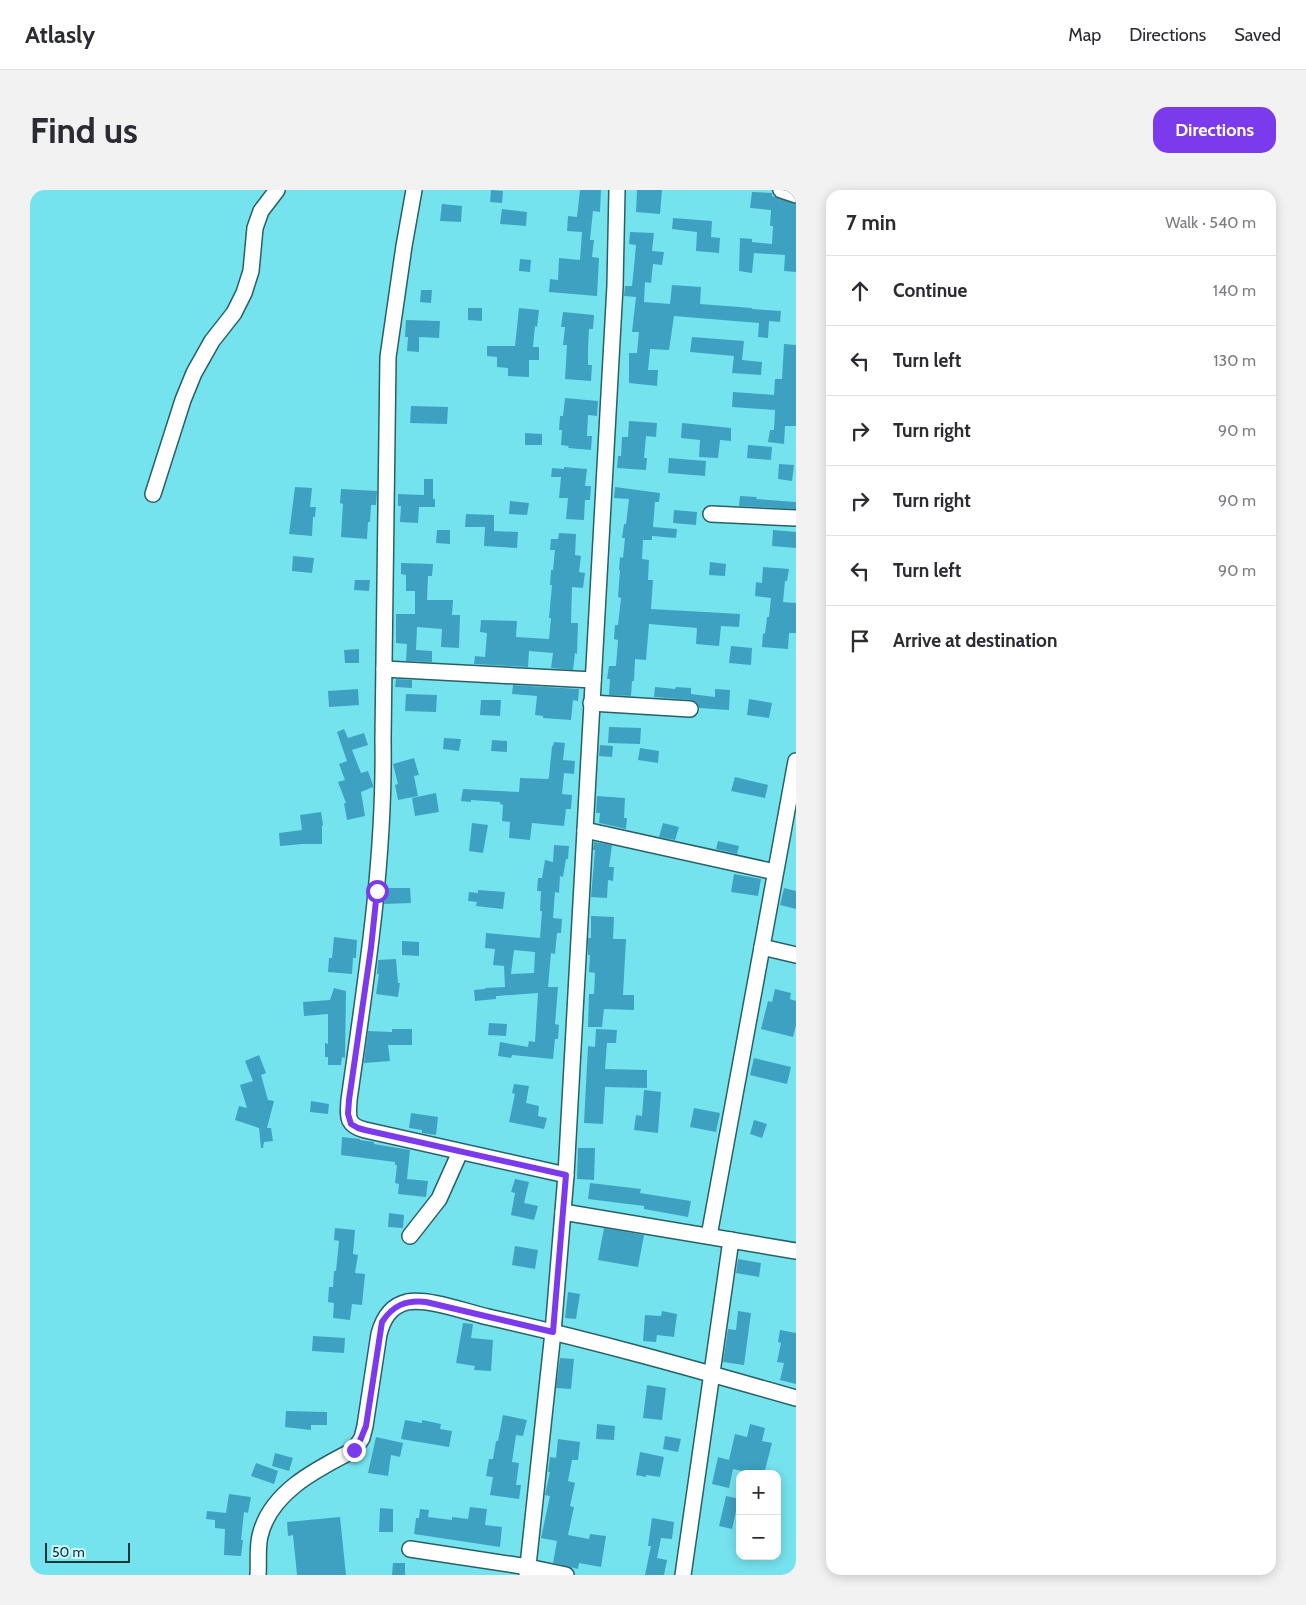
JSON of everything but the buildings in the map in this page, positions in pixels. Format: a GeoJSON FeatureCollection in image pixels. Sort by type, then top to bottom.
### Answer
{"type":"FeatureCollection","features":[{"type":"Feature","properties":{"kind":"street"},"geometry":{"type":"LineString","coordinates":[[153,494],[194,373],[212,341],[234,313],[244,293],[251,271],[256,228],[261,211],[277,190]]}},
{"type":"Feature","properties":{"kind":"street"},"geometry":{"type":"LineString","coordinates":[[414,190],[388,357],[384,786],[380,864],[371,948],[349,1100],[349,1120],[351,1124],[358,1128],[566,1175]]}},
{"type":"Feature","properties":{"kind":"street"},"geometry":{"type":"LineString","coordinates":[[528,1571],[553,1332],[566,1175],[615,286],[617,190]]}},
{"type":"Feature","properties":{"kind":"street"},"geometry":{"type":"LineString","coordinates":[[781,190],[796,195]]}},
{"type":"Feature","properties":{"kind":"street"},"geometry":{"type":"LineString","coordinates":[[711,514],[796,518]]}},
{"type":"Feature","properties":{"kind":"street"},"geometry":{"type":"LineString","coordinates":[[384,669],[592,680]]}},
{"type":"Feature","properties":{"kind":"street"},"geometry":{"type":"LineString","coordinates":[[592,704],[690,709]]}},
{"type":"Feature","properties":{"kind":"street"},"geometry":{"type":"LineString","coordinates":[[709,1236],[796,761]]}},
{"type":"Feature","properties":{"kind":"street"},"geometry":{"type":"LineString","coordinates":[[585,830],[775,872]]}},
{"type":"Feature","properties":{"kind":"street"},"geometry":{"type":"LineString","coordinates":[[762,947],[796,955]]}},
{"type":"Feature","properties":{"kind":"street"},"geometry":{"type":"LineString","coordinates":[[410,1236],[439,1199],[460,1152]]}},
{"type":"Feature","properties":{"kind":"street"},"geometry":{"type":"LineString","coordinates":[[563,1212],[796,1251]]}},
{"type":"Feature","properties":{"kind":"street"},"geometry":{"type":"LineString","coordinates":[[684,1575],[731,1240]]}},
{"type":"Feature","properties":{"kind":"street"},"geometry":{"type":"LineString","coordinates":[[258,1575],[259,1538],[263,1525],[271,1511],[289,1490],[305,1477],[354,1450],[359,1443],[366,1426],[382,1322],[392,1309],[400,1304],[426,1302],[553,1332],[796,1398]]}},
{"type":"Feature","properties":{"kind":"street"},"geometry":{"type":"LineString","coordinates":[[410,1549],[528,1571],[566,1575]]}},
{"type":"Feature","properties":{"kind":"route"},"geometry":{"type":"LineString","coordinates":[[354,1450],[362,1438],[366,1426],[382,1322],[392,1309],[400,1304],[418,1301],[426,1302],[553,1332],[566,1175],[365,1130],[351,1124],[348,1114],[349,1100],[371,948],[377,891]]}}]}
